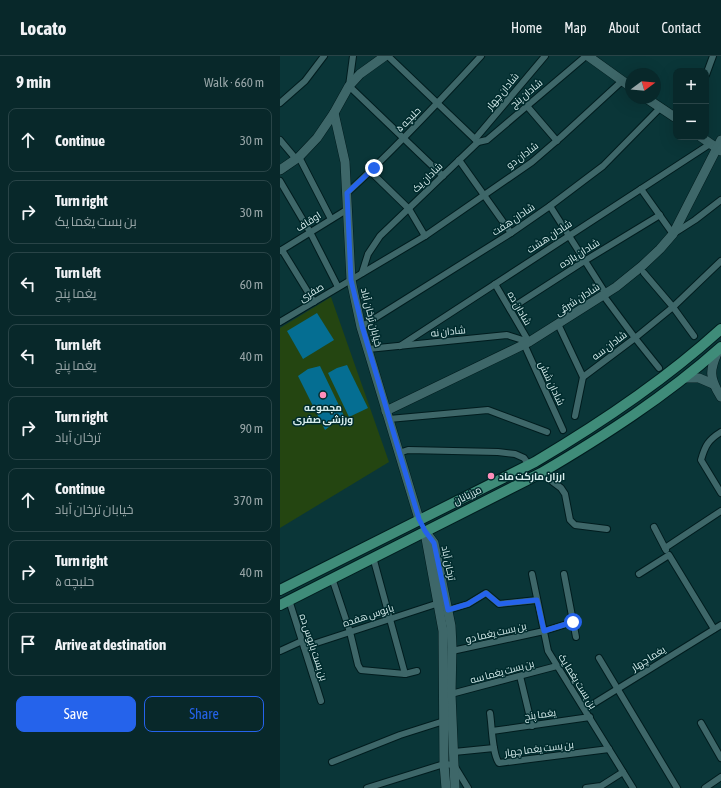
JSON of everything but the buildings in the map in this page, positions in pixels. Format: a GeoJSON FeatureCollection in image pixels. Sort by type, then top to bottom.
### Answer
{"type":"FeatureCollection","features":[{"type":"Feature","properties":{"kind":"main road","name":"مرزبانان"},"geometry":{"type":"LineString","coordinates":[[280,590],[528,465],[575,438],[658,382],[721,329]]}},
{"type":"Feature","properties":{"kind":"main road","name":"مرزبانان"},"geometry":{"type":"LineString","coordinates":[[284,603],[541,473],[626,421],[666,392],[720,348]]}},
{"type":"Feature","properties":{"kind":"main road"},"geometry":{"type":"LineString","coordinates":[[419,519],[425,531]]}},
{"type":"Feature","properties":{"kind":"street"},"geometry":{"type":"LineString","coordinates":[[280,103],[305,81],[324,56]]}},
{"type":"Feature","properties":{"kind":"street"},"geometry":{"type":"LineString","coordinates":[[349,86],[353,56]]}},
{"type":"Feature","properties":{"kind":"street"},"geometry":{"type":"LineString","coordinates":[[280,170],[297,158],[317,138],[334,113],[349,86],[360,74],[387,56],[476,140]]}},
{"type":"Feature","properties":{"kind":"street"},"geometry":{"type":"LineString","coordinates":[[470,56],[476,61]]}},
{"type":"Feature","properties":{"kind":"street","name":"حلبچه ۵"},"geometry":{"type":"LineString","coordinates":[[347,193],[404,138],[481,56]]}},
{"type":"Feature","properties":{"kind":"street","name":"شادان چهار"},"geometry":{"type":"LineString","coordinates":[[476,140],[545,56]]}},
{"type":"Feature","properties":{"kind":"street"},"geometry":{"type":"LineString","coordinates":[[587,56],[625,83]]}},
{"type":"Feature","properties":{"kind":"street","name":"شادان پنج"},"geometry":{"type":"LineString","coordinates":[[476,140],[487,140],[587,56]]}},
{"type":"Feature","properties":{"kind":"street"},"geometry":{"type":"LineString","coordinates":[[709,68],[713,56]]}},
{"type":"Feature","properties":{"kind":"street","name":"شادان دو"},"geometry":{"type":"LineString","coordinates":[[351,280],[425,236],[532,162],[622,81]]}},
{"type":"Feature","properties":{"kind":"street"},"geometry":{"type":"LineString","coordinates":[[349,86],[443,176]]}},
{"type":"Feature","properties":{"kind":"street"},"geometry":{"type":"LineString","coordinates":[[654,104],[673,116]]}},
{"type":"Feature","properties":{"kind":"street"},"geometry":{"type":"LineString","coordinates":[[527,106],[557,141]]}},
{"type":"Feature","properties":{"kind":"street","name":"شادان هفت"},"geometry":{"type":"LineString","coordinates":[[362,326],[511,233],[550,206],[603,166],[660,108]]}},
{"type":"Feature","properties":{"kind":"street","name":"خیابان ترخان آباد"},"geometry":{"type":"LineString","coordinates":[[334,113],[345,162],[351,280],[368,349],[419,519]]}},
{"type":"Feature","properties":{"kind":"street"},"geometry":{"type":"LineString","coordinates":[[280,140],[297,158],[331,219]]}},
{"type":"Feature","properties":{"kind":"street","name":"شادان یک"},"geometry":{"type":"LineString","coordinates":[[362,273],[368,254],[380,236],[459,160],[476,140]]}},
{"type":"Feature","properties":{"kind":"street"},"geometry":{"type":"LineString","coordinates":[[706,140],[717,146]]}},
{"type":"Feature","properties":{"kind":"street","name":"شادان هشت"},"geometry":{"type":"LineString","coordinates":[[400,346],[641,188],[717,146]]}},
{"type":"Feature","properties":{"kind":"street","name":"شادان شرقی"},"geometry":{"type":"LineString","coordinates":[[388,415],[526,343],[605,294],[642,266],[673,234],[717,146]]}},
{"type":"Feature","properties":{"kind":"street"},"geometry":{"type":"LineString","coordinates":[[459,160],[511,233]]}},
{"type":"Feature","properties":{"kind":"street"},"geometry":{"type":"LineString","coordinates":[[370,171],[409,209],[425,236]]}},
{"type":"Feature","properties":{"kind":"street"},"geometry":{"type":"LineString","coordinates":[[280,181],[310,232],[338,287]]}},
{"type":"Feature","properties":{"kind":"street"},"geometry":{"type":"LineString","coordinates":[[641,188],[673,234],[721,200]]}},
{"type":"Feature","properties":{"kind":"street"},"geometry":{"type":"LineString","coordinates":[[550,206],[586,260],[605,294],[634,338],[673,307],[721,261]]}},
{"type":"Feature","properties":{"kind":"street","name":"اوقاف"},"geometry":{"type":"LineString","coordinates":[[281,250],[348,209]]}},
{"type":"Feature","properties":{"kind":"street","name":"شادان یازده"},"geometry":{"type":"LineString","coordinates":[[510,309],[660,214]]}},
{"type":"Feature","properties":{"kind":"street"},"geometry":{"type":"LineString","coordinates":[[281,250],[314,302]]}},
{"type":"Feature","properties":{"kind":"street"},"geometry":{"type":"LineString","coordinates":[[644,274],[673,307],[694,336]]}},
{"type":"Feature","properties":{"kind":"street","name":"صفری"},"geometry":{"type":"LineString","coordinates":[[280,322],[351,280]]}},
{"type":"Feature","properties":{"kind":"street","name":"شادان ده"},"geometry":{"type":"LineString","coordinates":[[495,284],[510,309],[526,343]]}},
{"type":"Feature","properties":{"kind":"street"},"geometry":{"type":"LineString","coordinates":[[558,324],[583,377],[575,416]]}},
{"type":"Feature","properties":{"kind":"street","name":"شادان نه"},"geometry":{"type":"LineString","coordinates":[[368,349],[507,335],[526,343]]}},
{"type":"Feature","properties":{"kind":"street","name":"شادان سه"},"geometry":{"type":"LineString","coordinates":[[583,377],[634,338],[659,368]]}},
{"type":"Feature","properties":{"kind":"street","name":"شادان شش"},"geometry":{"type":"LineString","coordinates":[[526,343],[563,430]]}},
{"type":"Feature","properties":{"kind":"street"},"geometry":{"type":"LineString","coordinates":[[720,348],[713,362],[712,371],[713,384],[721,397]]}},
{"type":"Feature","properties":{"kind":"street"},"geometry":{"type":"LineString","coordinates":[[684,378],[699,378],[713,384]]}},
{"type":"Feature","properties":{"kind":"street"},"geometry":{"type":"LineString","coordinates":[[388,415],[488,410],[547,432]]}},
{"type":"Feature","properties":{"kind":"street"},"geometry":{"type":"LineString","coordinates":[[721,432],[712,438],[704,448],[701,460],[721,493]]}},
{"type":"Feature","properties":{"kind":"street"},"geometry":{"type":"LineString","coordinates":[[399,453],[408,450],[498,452],[515,454],[524,458],[528,465]]}},
{"type":"Feature","properties":{"kind":"street"},"geometry":{"type":"LineString","coordinates":[[541,473],[560,488],[565,494],[570,520],[575,525],[607,529]]}},
{"type":"Feature","properties":{"kind":"street"},"geometry":{"type":"LineString","coordinates":[[665,548],[721,512]]}},
{"type":"Feature","properties":{"kind":"street"},"geometry":{"type":"LineString","coordinates":[[654,526],[669,555],[714,629]]}},
{"type":"Feature","properties":{"kind":"street","name":"ترخان آباد"},"geometry":{"type":"LineString","coordinates":[[425,531],[443,631],[444,764],[446,788]]}},
{"type":"Feature","properties":{"kind":"street","name":"ترخان آباد"},"geometry":{"type":"LineString","coordinates":[[425,531],[434,543],[451,626],[455,788]]}},
{"type":"Feature","properties":{"kind":"street"},"geometry":{"type":"LineString","coordinates":[[640,574],[669,555]]}},
{"type":"Feature","properties":{"kind":"street"},"geometry":{"type":"LineString","coordinates":[[373,557],[405,674]]}},
{"type":"Feature","properties":{"kind":"street","name":"بن بست یغما یک"},"geometry":{"type":"LineString","coordinates":[[532,574],[548,651],[633,788]]}},
{"type":"Feature","properties":{"kind":"street"},"geometry":{"type":"LineString","coordinates":[[564,574],[576,636]]}},
{"type":"Feature","properties":{"kind":"street"},"geometry":{"type":"LineString","coordinates":[[332,578],[350,632],[358,666],[361,670],[405,674],[417,671]]}},
{"type":"Feature","properties":{"kind":"street"},"geometry":{"type":"LineString","coordinates":[[448,610],[468,604],[486,593],[499,604],[537,600]]}},
{"type":"Feature","properties":{"kind":"street","name":"بن بست بابوس ده"},"geometry":{"type":"LineString","coordinates":[[284,603],[303,644],[321,701]]}},
{"type":"Feature","properties":{"kind":"street","name":"بابوس هفده"},"geometry":{"type":"LineString","coordinates":[[280,651],[350,632],[439,603]]}},
{"type":"Feature","properties":{"kind":"street","name":"بن بست یغما دو"},"geometry":{"type":"LineString","coordinates":[[452,651],[544,631],[573,622]]}},
{"type":"Feature","properties":{"kind":"street","name":"یغما چهار"},"geometry":{"type":"LineString","coordinates":[[585,709],[721,625]]}},
{"type":"Feature","properties":{"kind":"street"},"geometry":{"type":"LineString","coordinates":[[599,658],[677,788]]}},
{"type":"Feature","properties":{"kind":"street","name":"بن بست یغما سه"},"geometry":{"type":"LineString","coordinates":[[452,694],[558,666]]}},
{"type":"Feature","properties":{"kind":"street"},"geometry":{"type":"LineString","coordinates":[[520,676],[532,726]]}},
{"type":"Feature","properties":{"kind":"street","name":"بن بست یغما چهار"},"geometry":{"type":"LineString","coordinates":[[490,713],[497,761],[502,764],[609,749]]}},
{"type":"Feature","properties":{"kind":"street","name":"یغما پنج"},"geometry":{"type":"LineString","coordinates":[[492,731],[590,717]]}},
{"type":"Feature","properties":{"kind":"street"},"geometry":{"type":"LineString","coordinates":[[332,762],[400,735],[444,720]]}},
{"type":"Feature","properties":{"kind":"street"},"geometry":{"type":"LineString","coordinates":[[701,723],[721,758]]}},
{"type":"Feature","properties":{"kind":"street"},"geometry":{"type":"LineString","coordinates":[[454,752],[494,748]]}},
{"type":"Feature","properties":{"kind":"street"},"geometry":{"type":"LineString","coordinates":[[367,788],[444,764],[454,765],[468,788]]}},
{"type":"Feature","properties":{"kind":"street"},"geometry":{"type":"LineString","coordinates":[[586,788],[601,786],[623,772]]}},
{"type":"Feature","properties":{"kind":"street"},"geometry":{"type":"LineString","coordinates":[[705,788],[721,777]]}},
{"type":"Feature","properties":{"kind":"green space","name":"مجموعه ورزشی صفری"},"geometry":{"type":"Polygon","coordinates":[[[331,297],[389,462],[280,528],[280,328],[331,297]]]}},
{"type":"Feature","properties":{"kind":"place","name":"مجموعه ورزشی صفری"},"geometry":{"type":"Point","coordinates":[323,395]}},
{"type":"Feature","properties":{"kind":"place","name":"ارزان مارکت ماد"},"geometry":{"type":"Point","coordinates":[491,476]}},
{"type":"Feature","properties":{"kind":"route"},"geometry":{"type":"LineString","coordinates":[[374,168],[347,193],[351,280],[362,326],[419,519],[425,531],[434,543],[448,610],[468,604],[486,593],[499,604],[537,600],[544,631],[573,622]]}}]}
